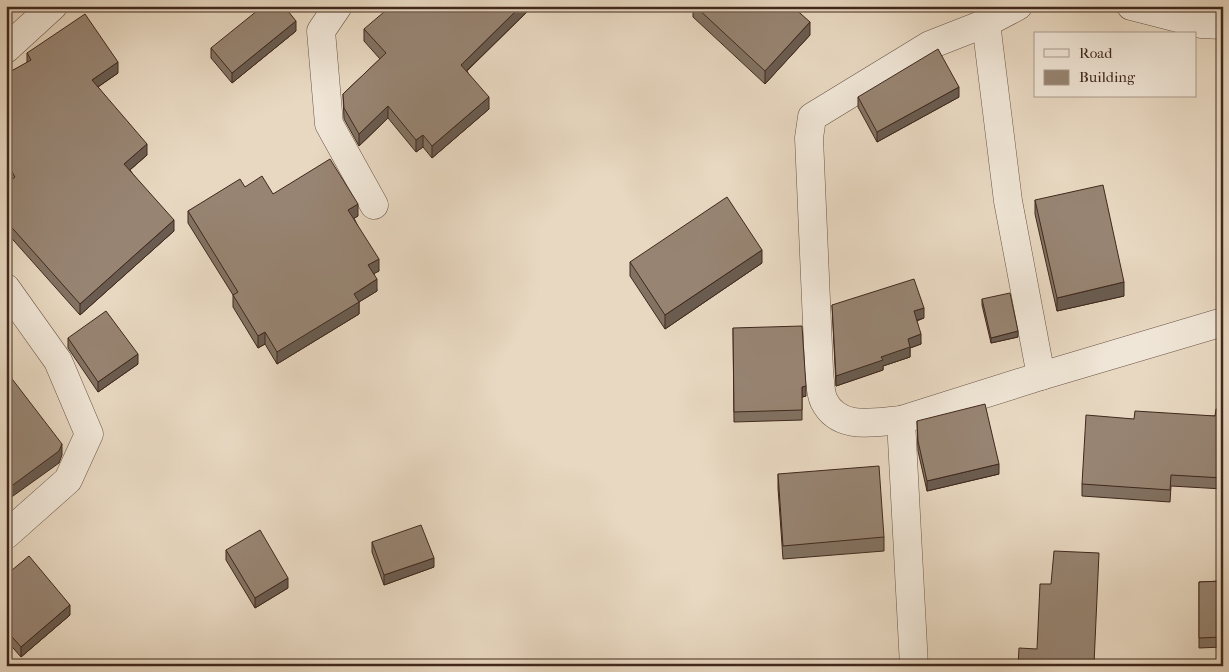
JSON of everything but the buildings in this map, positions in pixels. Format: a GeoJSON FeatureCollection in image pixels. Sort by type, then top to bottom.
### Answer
{"type":"FeatureCollection","features":[{"type":"Feature","properties":{"kind":"street"},"geometry":{"type":"LineString","coordinates":[[6,49],[53,6]]}},
{"type":"Feature","properties":{"kind":"street"},"geometry":{"type":"LineString","coordinates":[[338,6],[320,31],[329,124],[374,205]]}},
{"type":"Feature","properties":{"kind":"street"},"geometry":{"type":"LineString","coordinates":[[1018,6],[986,24],[930,45],[812,117],[809,138],[810,167],[819,370],[823,401],[837,418],[855,423],[901,420],[1223,322]]}},
{"type":"Feature","properties":{"kind":"street"},"geometry":{"type":"LineString","coordinates":[[1131,6],[1201,24],[1223,25]]}},
{"type":"Feature","properties":{"kind":"street"},"geometry":{"type":"LineString","coordinates":[[986,24],[1008,201],[1041,376]]}},
{"type":"Feature","properties":{"kind":"street"},"geometry":{"type":"LineString","coordinates":[[6,288],[58,361],[89,434],[68,480],[6,535]]}},
{"type":"Feature","properties":{"kind":"street"},"geometry":{"type":"LineString","coordinates":[[901,420],[914,666]]}}]}
